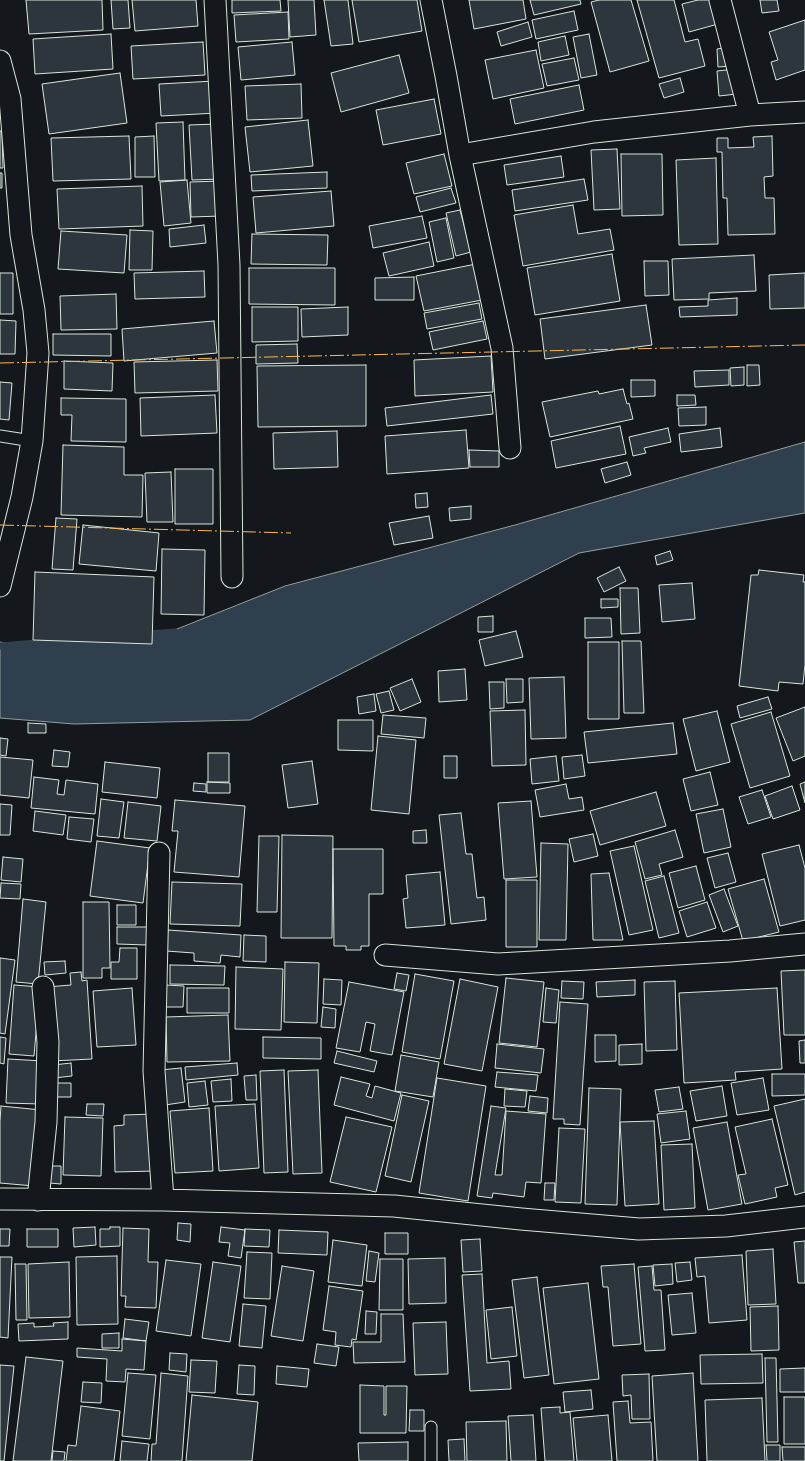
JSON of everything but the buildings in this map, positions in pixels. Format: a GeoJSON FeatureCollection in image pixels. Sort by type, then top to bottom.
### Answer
{"type":"FeatureCollection","features":[{"type":"Feature","properties":{"kind":"street"},"geometry":{"type":"LineString","coordinates":[[215,0],[229,265],[232,577]]}},
{"type":"Feature","properties":{"kind":"street"},"geometry":{"type":"LineString","coordinates":[[432,0],[460,155],[502,348],[510,448]]}},
{"type":"Feature","properties":{"kind":"street"},"geometry":{"type":"LineString","coordinates":[[720,0],[750,115]]}},
{"type":"Feature","properties":{"kind":"street"},"geometry":{"type":"LineString","coordinates":[[0,61],[10,98],[22,235],[34,310],[38,353],[32,441],[22,497],[0,586]]}},
{"type":"Feature","properties":{"kind":"street"},"geometry":{"type":"LineString","coordinates":[[460,155],[594,132],[750,115],[805,112]]}},
{"type":"Feature","properties":{"kind":"street"},"geometry":{"type":"LineString","coordinates":[[160,853],[154,1071],[163,1200]]}},
{"type":"Feature","properties":{"kind":"street"},"geometry":{"type":"LineString","coordinates":[[385,955],[498,964],[730,951],[805,944]]}},
{"type":"Feature","properties":{"kind":"street"},"geometry":{"type":"LineString","coordinates":[[38,1200],[46,1122],[48,1042],[43,987]]}},
{"type":"Feature","properties":{"kind":"street"},"geometry":{"type":"LineString","coordinates":[[0,1199],[163,1200],[394,1206],[639,1229],[726,1226],[805,1217]]}},
{"type":"Feature","properties":{"kind":"lane"},"geometry":{"type":"LineString","coordinates":[[0,436],[32,441]]}},
{"type":"Feature","properties":{"kind":"lane"},"geometry":{"type":"LineString","coordinates":[[431,1427],[431,1461]]}},
{"type":"Feature","properties":{"kind":"water"},"geometry":{"type":"Polygon","coordinates":[[[805,442],[805,513],[579,553],[250,720],[74,724],[0,718],[0,642],[18,645],[167,633],[285,586],[515,525],[805,442]]]}},
{"type":"Feature","properties":{"kind":"waterway"},"geometry":{"type":"LineString","coordinates":[[148,634],[175,632]]}},
{"type":"Feature","properties":{"kind":"waterway"},"geometry":{"type":"LineString","coordinates":[[0,646],[72,640]]}},
{"type":"Feature","properties":{"kind":"power"},"geometry":{"type":"LineString","coordinates":[[0,363],[805,345]]}},
{"type":"Feature","properties":{"kind":"power"},"geometry":{"type":"LineString","coordinates":[[0,525],[291,533]]}}]}
